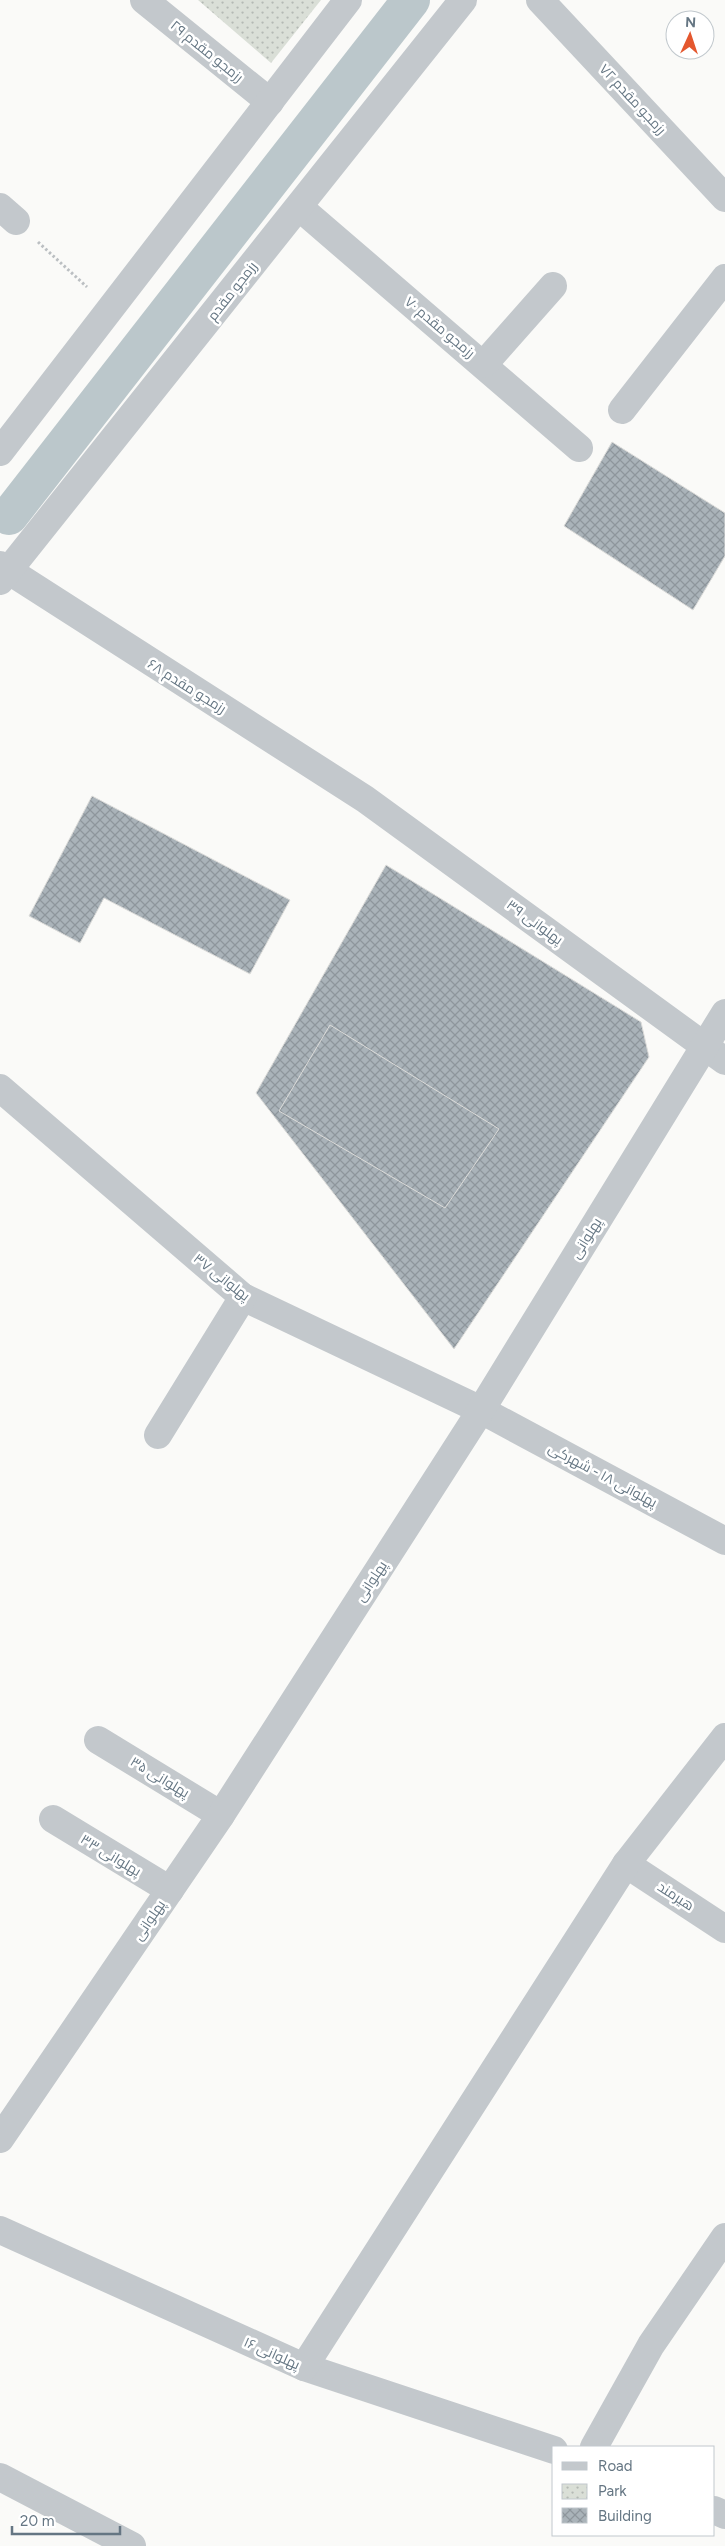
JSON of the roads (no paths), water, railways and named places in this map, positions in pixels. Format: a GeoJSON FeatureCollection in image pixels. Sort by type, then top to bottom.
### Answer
{"type":"FeatureCollection","features":[{"type":"Feature","properties":{"kind":"street","name":"رزمجو مقدم ۲۹"},"geometry":{"type":"LineString","coordinates":[[144,0],[270,102]]}},
{"type":"Feature","properties":{"kind":"street"},"geometry":{"type":"LineString","coordinates":[[0,452],[348,0]]}},
{"type":"Feature","properties":{"kind":"street","name":"رزمجو مقدم"},"geometry":{"type":"LineString","coordinates":[[3,573],[299,207],[463,0]]}},
{"type":"Feature","properties":{"kind":"street","name":"رزمجو مقدم ۷۲"},"geometry":{"type":"LineString","coordinates":[[540,0],[725,198]]}},
{"type":"Feature","properties":{"kind":"street","name":"رزمجو مقدم ۷۰"},"geometry":{"type":"LineString","coordinates":[[299,207],[484,364],[579,448]]}},
{"type":"Feature","properties":{"kind":"street"},"geometry":{"type":"LineString","coordinates":[[622,410],[725,278]]}},
{"type":"Feature","properties":{"kind":"street"},"geometry":{"type":"LineString","coordinates":[[484,364],[553,286]]}},
{"type":"Feature","properties":{"kind":"street","name":"رزمجو مقدم ۶۸"},"geometry":{"type":"LineString","coordinates":[[3,573],[365,799]]}},
{"type":"Feature","properties":{"kind":"street","name":"پهلوانی ۳۹"},"geometry":{"type":"LineString","coordinates":[[365,799],[715,1053]]}},
{"type":"Feature","properties":{"kind":"street","name":"پهلوانی"},"geometry":{"type":"LineString","coordinates":[[0,2139],[221,1815],[481,1410],[715,1053],[725,1013]]}},
{"type":"Feature","properties":{"kind":"street","name":"پهلوانی ۳۷"},"geometry":{"type":"LineString","coordinates":[[0,1088],[243,1297],[481,1410]]}},
{"type":"Feature","properties":{"kind":"street"},"geometry":{"type":"LineString","coordinates":[[158,1435],[243,1297]]}},
{"type":"Feature","properties":{"kind":"street","name":"پهلوانی ۱۸ - شهرکی"},"geometry":{"type":"LineString","coordinates":[[481,1410],[725,1541]]}},
{"type":"Feature","properties":{"kind":"street"},"geometry":{"type":"LineString","coordinates":[[304,2367],[626,1864],[725,1737]]}},
{"type":"Feature","properties":{"kind":"street","name":"پهلوانی ۳۵"},"geometry":{"type":"LineString","coordinates":[[98,1740],[221,1815]]}},
{"type":"Feature","properties":{"kind":"street","name":"پهلوانی ۳۳"},"geometry":{"type":"LineString","coordinates":[[53,1819],[170,1890]]}},
{"type":"Feature","properties":{"kind":"street","name":"هیرمند"},"geometry":{"type":"LineString","coordinates":[[626,1864],[725,1928]]}},
{"type":"Feature","properties":{"kind":"street","name":"پهلوانی ۱۶"},"geometry":{"type":"LineString","coordinates":[[0,2230],[304,2367],[552,2449]]}},
{"type":"Feature","properties":{"kind":"street"},"geometry":{"type":"LineString","coordinates":[[595,2446],[652,2345],[725,2237]]}},
{"type":"Feature","properties":{"kind":"street"},"geometry":{"type":"LineString","coordinates":[[0,2477],[132,2546]]}},
{"type":"Feature","properties":{"kind":"waterway"},"geometry":{"type":"LineString","coordinates":[[9,516],[411,0]]}}]}
